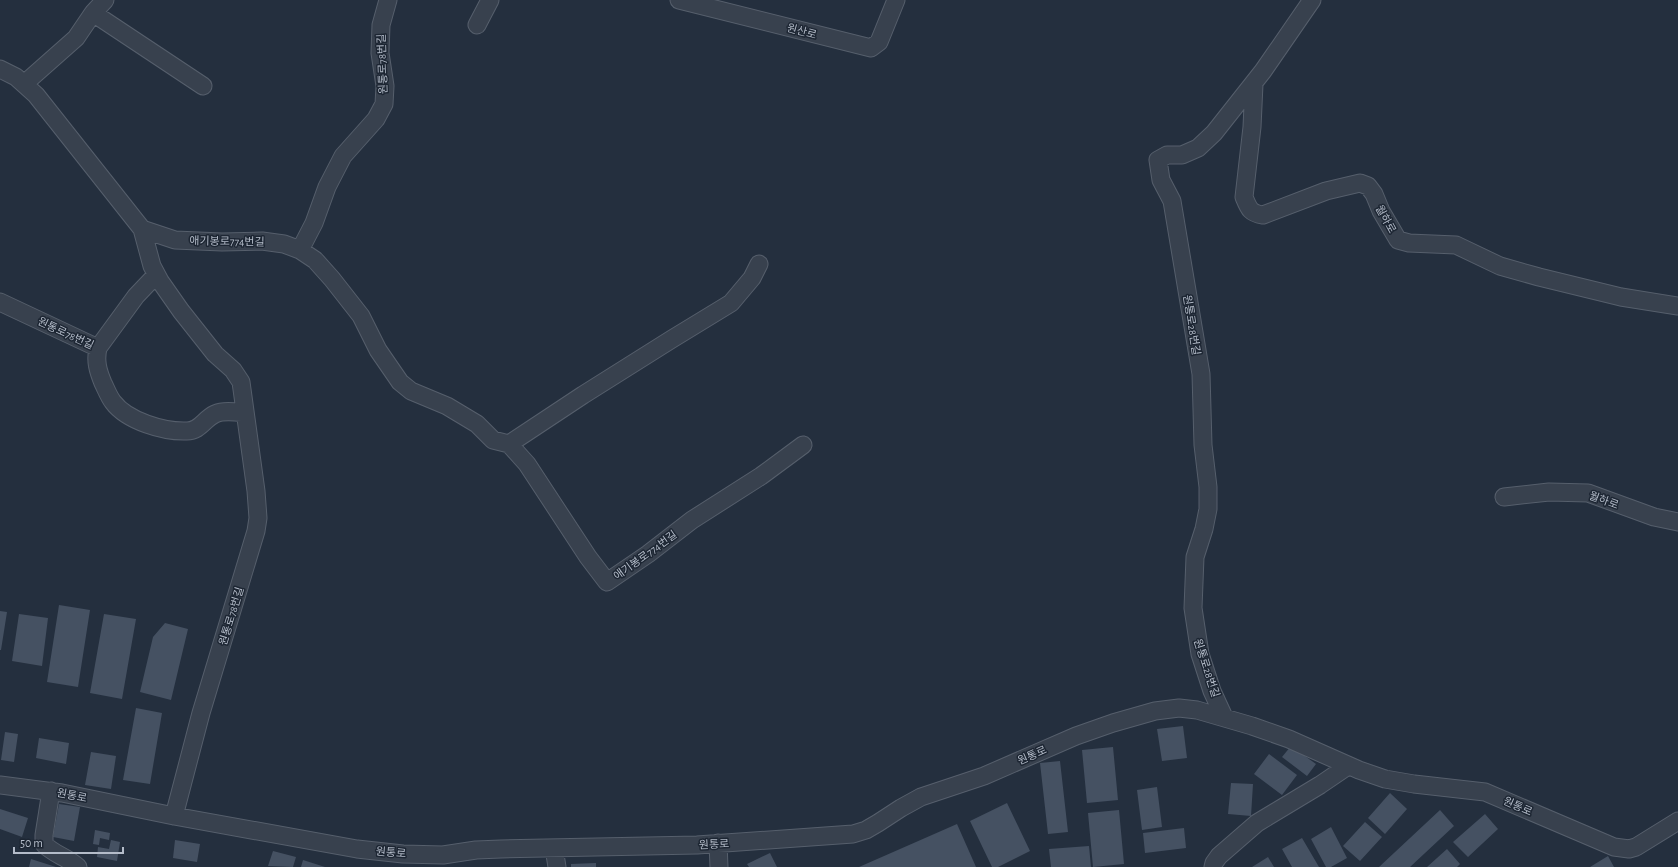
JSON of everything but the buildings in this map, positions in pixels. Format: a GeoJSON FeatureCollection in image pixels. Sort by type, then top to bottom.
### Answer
{"type":"FeatureCollection","features":[{"type":"Feature","properties":{"kind":"street"},"geometry":{"type":"LineString","coordinates":[[24,84],[76,38],[93,13],[105,0]]}},
{"type":"Feature","properties":{"kind":"street","name":"원통로78번길"},"geometry":{"type":"LineString","coordinates":[[300,250],[314,223],[327,187],[343,156],[376,119],[384,104],[385,86],[380,53],[381,25],[388,0]]}},
{"type":"Feature","properties":{"kind":"street"},"geometry":{"type":"LineString","coordinates":[[477,24],[490,0]]}},
{"type":"Feature","properties":{"kind":"street","name":"원산로"},"geometry":{"type":"LineString","coordinates":[[679,0],[871,48],[880,42],[896,0]]}},
{"type":"Feature","properties":{"kind":"street","name":"원통로28번길"},"geometry":{"type":"LineString","coordinates":[[1224,717],[1212,691],[1200,654],[1192,608],[1195,557],[1204,529],[1208,509],[1208,487],[1203,445],[1201,374],[1172,201],[1161,180],[1158,160],[1167,155],[1182,155],[1198,148],[1214,133],[1254,84],[1312,0]]}},
{"type":"Feature","properties":{"kind":"street"},"geometry":{"type":"LineString","coordinates":[[93,13],[203,86]]}},
{"type":"Feature","properties":{"kind":"street"},"geometry":{"type":"LineString","coordinates":[[0,69],[16,77],[36,95],[142,230],[156,275],[136,296],[98,348]]}},
{"type":"Feature","properties":{"kind":"street","name":"월하로"},"geometry":{"type":"LineString","coordinates":[[1254,84],[1252,126],[1244,197],[1248,206],[1254,213],[1263,215],[1326,191],[1360,183],[1368,186],[1374,194],[1381,211],[1398,240],[1409,243],[1456,244],[1500,266],[1539,277],[1621,297],[1678,306]]}},
{"type":"Feature","properties":{"kind":"street","name":"애기봉로774번길"},"geometry":{"type":"LineString","coordinates":[[142,230],[175,240],[222,242],[262,241],[284,244],[300,250],[315,260],[361,316],[378,350],[391,372],[400,382],[411,391],[447,406],[478,424],[493,440],[509,444],[527,464],[588,557],[608,582],[648,554],[692,520],[761,476],[803,445]]}},
{"type":"Feature","properties":{"kind":"street"},"geometry":{"type":"LineString","coordinates":[[509,444],[596,387],[732,303],[752,278],[759,264]]}},
{"type":"Feature","properties":{"kind":"street","name":"원통로78번길"},"geometry":{"type":"LineString","coordinates":[[156,275],[180,311],[215,354],[233,370],[241,382],[256,491],[258,518],[256,531],[244,574],[201,713],[174,816]]}},
{"type":"Feature","properties":{"kind":"street","name":"원통로78번길"},"geometry":{"type":"LineString","coordinates":[[0,302],[98,348],[96,357],[98,371],[105,387],[113,402],[122,411],[133,418],[157,427],[189,431],[198,428],[215,414],[226,412],[245,413]]}},
{"type":"Feature","properties":{"kind":"street","name":"월하로"},"geometry":{"type":"LineString","coordinates":[[1504,497],[1549,492],[1588,493],[1647,514],[1678,522]]}},
{"type":"Feature","properties":{"kind":"street","name":"원통로"},"geometry":{"type":"LineString","coordinates":[[0,785],[50,791],[174,816],[357,849],[403,854],[443,855],[476,850],[718,843],[853,834],[866,830],[921,797],[984,776],[1076,736],[1113,723],[1155,711],[1179,708],[1197,710],[1224,717],[1289,739],[1348,766],[1385,779],[1485,792],[1605,845],[1621,849],[1628,849],[1642,844],[1678,822]]}},
{"type":"Feature","properties":{"kind":"street"},"geometry":{"type":"LineString","coordinates":[[1213,867],[1219,856],[1257,822],[1320,785],[1348,766]]}},
{"type":"Feature","properties":{"kind":"street","name":"원통로"},"geometry":{"type":"LineString","coordinates":[[50,791],[44,844],[50,850],[70,860],[78,867]]}},
{"type":"Feature","properties":{"kind":"street"},"geometry":{"type":"LineString","coordinates":[[718,843],[719,867]]}},
{"type":"Feature","properties":{"kind":"street"},"geometry":{"type":"LineString","coordinates":[[554,848],[557,867]]}}]}
